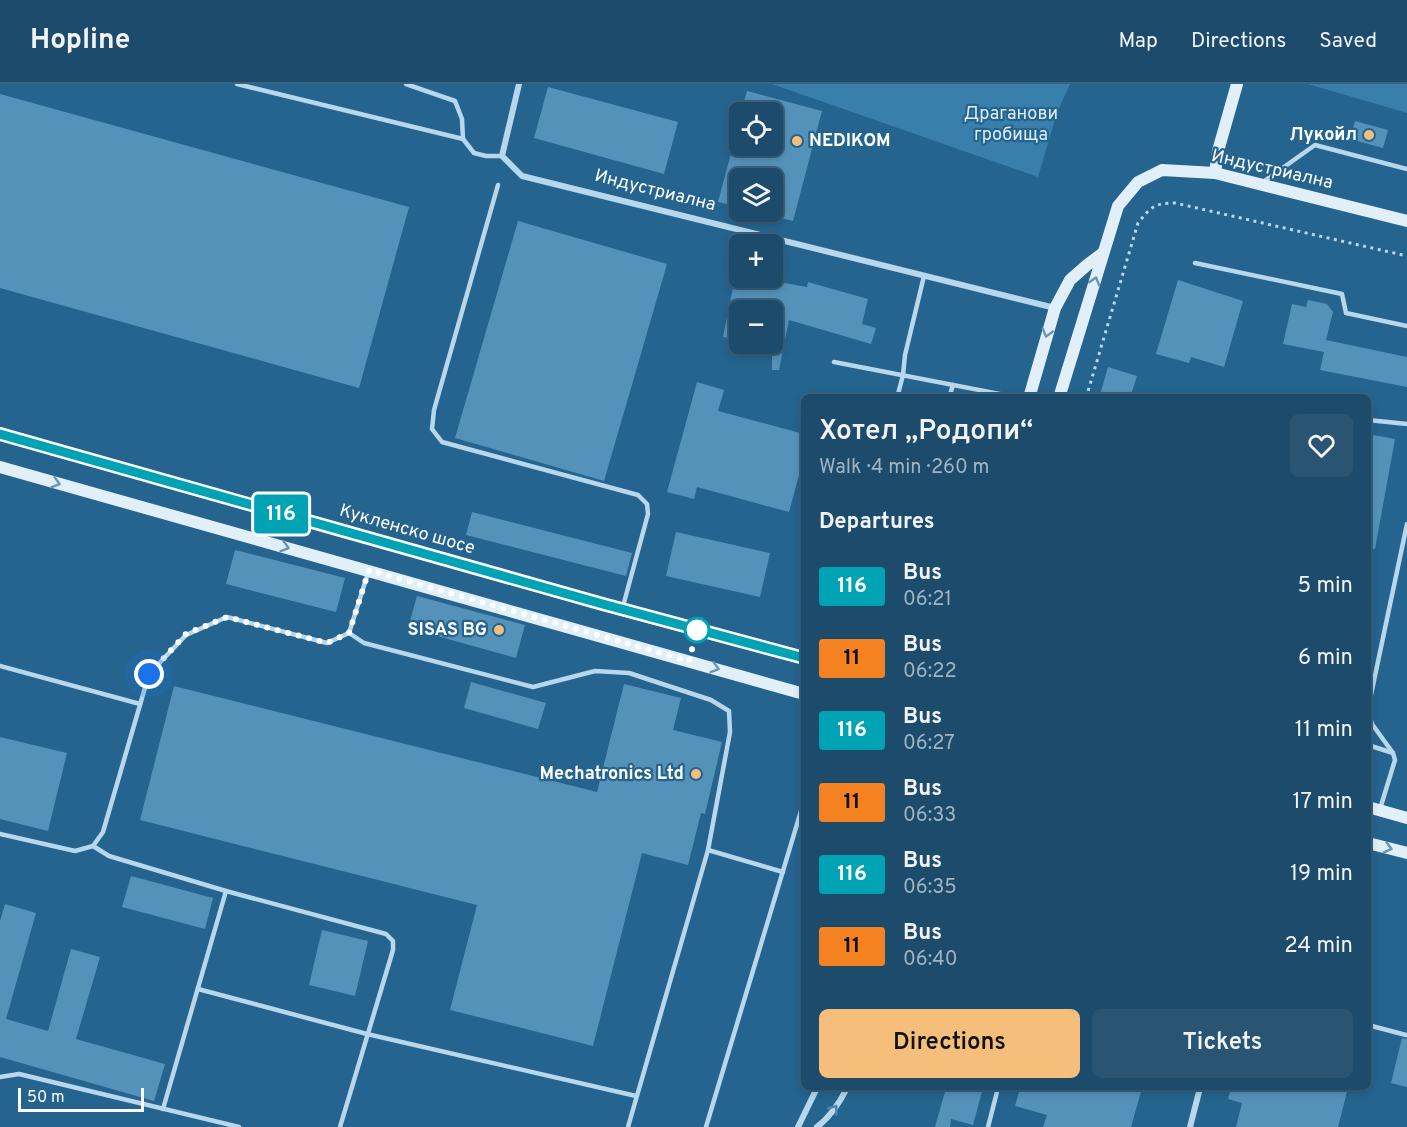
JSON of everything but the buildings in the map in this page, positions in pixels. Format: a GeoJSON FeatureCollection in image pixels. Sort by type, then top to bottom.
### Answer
{"type":"FeatureCollection","features":[{"type":"Feature","properties":{"kind":"main road"},"geometry":{"type":"LineString","coordinates":[[1215,173],[1218,152],[1237,84]]}},
{"type":"Feature","properties":{"kind":"main road","name":"Индустриална"},"geometry":{"type":"LineString","coordinates":[[1060,394],[1118,206],[1138,182],[1162,170],[1215,173],[1407,221]]}},
{"type":"Feature","properties":{"kind":"main road"},"geometry":{"type":"LineString","coordinates":[[1030,394],[1054,308],[1070,280],[1103,253]]}},
{"type":"Feature","properties":{"kind":"main road","name":"Кукленско шосе"},"geometry":{"type":"LineString","coordinates":[[0,434],[801,657]]}},
{"type":"Feature","properties":{"kind":"main road"},"geometry":{"type":"LineString","coordinates":[[0,467],[801,693]]}},
{"type":"Feature","properties":{"kind":"main road"},"geometry":{"type":"LineString","coordinates":[[1374,809],[1407,818]]}},
{"type":"Feature","properties":{"kind":"main road"},"geometry":{"type":"LineString","coordinates":[[1371,844],[1407,853]]}},
{"type":"Feature","properties":{"kind":"street"},"geometry":{"type":"LineString","coordinates":[[502,156],[519,84]]}},
{"type":"Feature","properties":{"kind":"street","name":"Индустриална"},"geometry":{"type":"LineString","coordinates":[[502,156],[522,176],[1054,308]]}},
{"type":"Feature","properties":{"kind":"street"},"geometry":{"type":"LineString","coordinates":[[798,1127],[816,1090]]}},
{"type":"Feature","properties":{"kind":"street"},"geometry":{"type":"LineString","coordinates":[[818,1127],[846,1090]]}},
{"type":"Feature","properties":{"kind":"street"},"geometry":{"type":"LineString","coordinates":[[1190,1127],[1199,1090]]}},
{"type":"Feature","properties":{"kind":"lane"},"geometry":{"type":"LineString","coordinates":[[237,84],[464,138]]}},
{"type":"Feature","properties":{"kind":"lane"},"geometry":{"type":"LineString","coordinates":[[406,84],[455,101],[462,119],[464,138],[474,153],[502,156]]}},
{"type":"Feature","properties":{"kind":"lane"},"geometry":{"type":"LineString","coordinates":[[1261,184],[1315,145],[1407,169]]}},
{"type":"Feature","properties":{"kind":"lane"},"geometry":{"type":"LineString","coordinates":[[498,185],[434,411],[432,429],[442,442],[638,495],[646,504],[648,514],[622,609]]}},
{"type":"Feature","properties":{"kind":"lane"},"geometry":{"type":"LineString","coordinates":[[1195,263],[1341,294],[1347,314],[1407,326]]}},
{"type":"Feature","properties":{"kind":"lane"},"geometry":{"type":"LineString","coordinates":[[898,394],[924,276]]}},
{"type":"Feature","properties":{"kind":"lane"},"geometry":{"type":"LineString","coordinates":[[834,362],[1000,394]]}},
{"type":"Feature","properties":{"kind":"lane"},"geometry":{"type":"LineString","coordinates":[[950,394],[953,385]]}},
{"type":"Feature","properties":{"kind":"lane"},"geometry":{"type":"LineString","coordinates":[[1371,420],[1407,424]]}},
{"type":"Feature","properties":{"kind":"lane"},"geometry":{"type":"LineString","coordinates":[[1371,697],[1405,544],[1407,524]]}},
{"type":"Feature","properties":{"kind":"lane"},"geometry":{"type":"LineString","coordinates":[[0,835],[75,851],[93,846],[103,832],[149,674],[186,634],[227,617],[327,643],[349,633],[369,570]]}},
{"type":"Feature","properties":{"kind":"lane"},"geometry":{"type":"LineString","coordinates":[[349,633],[364,644],[533,687],[595,670],[629,673],[711,700],[729,711],[730,732],[708,850],[628,1127]]}},
{"type":"Feature","properties":{"kind":"lane"},"geometry":{"type":"LineString","coordinates":[[0,666],[140,704]]}},
{"type":"Feature","properties":{"kind":"lane"},"geometry":{"type":"LineString","coordinates":[[1371,720],[1393,753],[1395,760],[1374,809]]}},
{"type":"Feature","properties":{"kind":"lane"},"geometry":{"type":"LineString","coordinates":[[1371,746],[1393,753]]}},
{"type":"Feature","properties":{"kind":"lane"},"geometry":{"type":"LineString","coordinates":[[706,1127],[801,811]]}},
{"type":"Feature","properties":{"kind":"lane"},"geometry":{"type":"LineString","coordinates":[[93,846],[109,856],[226,891],[386,934],[393,941],[393,950],[340,1127]]}},
{"type":"Feature","properties":{"kind":"lane"},"geometry":{"type":"LineString","coordinates":[[708,850],[783,872]]}},
{"type":"Feature","properties":{"kind":"lane"},"geometry":{"type":"LineString","coordinates":[[163,1108],[226,891]]}},
{"type":"Feature","properties":{"kind":"lane"},"geometry":{"type":"LineString","coordinates":[[198,989],[368,1034],[636,1096]]}},
{"type":"Feature","properties":{"kind":"lane"},"geometry":{"type":"LineString","coordinates":[[1371,1026],[1406,1035]]}},
{"type":"Feature","properties":{"kind":"lane"},"geometry":{"type":"LineString","coordinates":[[0,1077],[19,1074],[239,1127]]}},
{"type":"Feature","properties":{"kind":"lane"},"geometry":{"type":"LineString","coordinates":[[988,1127],[997,1090]]}},
{"type":"Feature","properties":{"kind":"green space","name":"Драганови гробища"},"geometry":{"type":"Polygon","coordinates":[[[772,84],[1070,84],[1057,113],[1038,177],[772,84]]]}},
{"type":"Feature","properties":{"kind":"green space"},"geometry":{"type":"Polygon","coordinates":[[[1308,84],[1407,84],[1407,113],[1308,84]]]}},
{"type":"Feature","properties":{"kind":"bus line","name":"116"},"geometry":{"type":"LineString","coordinates":[[0,434],[599,603],[801,657]]}},
{"type":"Feature","properties":{"kind":"place","name":"Лукойл"},"geometry":{"type":"Point","coordinates":[1369,135]}},
{"type":"Feature","properties":{"kind":"place","name":"NEDIKOM"},"geometry":{"type":"Point","coordinates":[797,141]}},
{"type":"Feature","properties":{"kind":"place","name":"SISAS BG"},"geometry":{"type":"Point","coordinates":[499,630]}},
{"type":"Feature","properties":{"kind":"place","name":"Mechatronics Ltd"},"geometry":{"type":"Point","coordinates":[696,774]}},
{"type":"Feature","properties":{"kind":"route"},"geometry":{"type":"LineString","coordinates":[[149,674],[186,634],[227,617],[327,643],[349,633],[369,570],[689,661],[697,630]]}}]}
